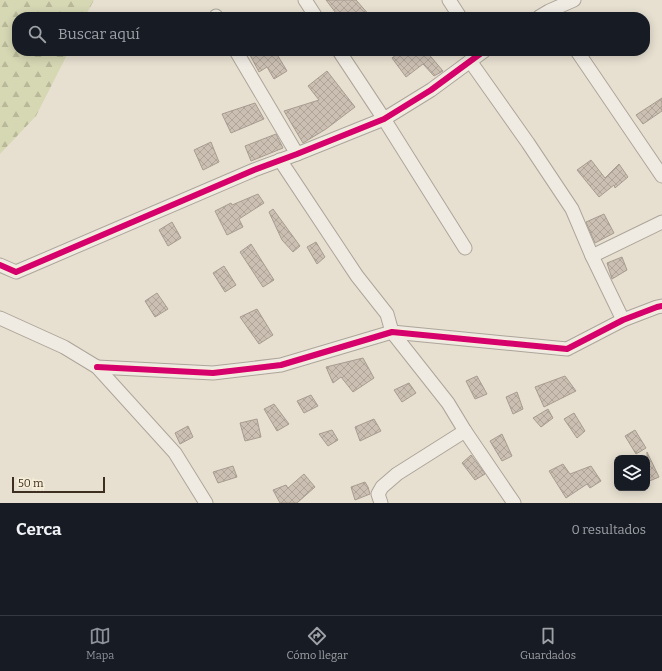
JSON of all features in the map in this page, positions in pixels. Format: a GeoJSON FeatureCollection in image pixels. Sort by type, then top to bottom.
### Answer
{"type":"FeatureCollection","features":[{"type":"Feature","properties":{"kind":"street"},"geometry":{"type":"LineString","coordinates":[[305,0],[313,12]]}},
{"type":"Feature","properties":{"kind":"street"},"geometry":{"type":"LineString","coordinates":[[449,0],[457,12]]}},
{"type":"Feature","properties":{"kind":"street"},"geometry":{"type":"LineString","coordinates":[[552,12],[574,0]]}},
{"type":"Feature","properties":{"kind":"street"},"geometry":{"type":"LineString","coordinates":[[239,56],[297,154]]}},
{"type":"Feature","properties":{"kind":"street"},"geometry":{"type":"LineString","coordinates":[[342,56],[384,119],[465,248]]}},
{"type":"Feature","properties":{"kind":"street"},"geometry":{"type":"LineString","coordinates":[[0,264],[16,272],[254,170],[384,119],[431,90],[477,56]]}},
{"type":"Feature","properties":{"kind":"street"},"geometry":{"type":"LineString","coordinates":[[580,56],[662,176]]}},
{"type":"Feature","properties":{"kind":"street"},"geometry":{"type":"LineString","coordinates":[[470,61],[528,143],[572,209],[592,256],[623,320]]}},
{"type":"Feature","properties":{"kind":"street"},"geometry":{"type":"LineString","coordinates":[[280,160],[357,276],[386,314],[392,332],[448,403],[465,431],[514,503]]}},
{"type":"Feature","properties":{"kind":"street"},"geometry":{"type":"LineString","coordinates":[[592,256],[662,222]]}},
{"type":"Feature","properties":{"kind":"street"},"geometry":{"type":"LineString","coordinates":[[97,367],[213,373],[281,365],[392,332],[567,349],[623,320],[662,306]]}},
{"type":"Feature","properties":{"kind":"street"},"geometry":{"type":"LineString","coordinates":[[0,318],[64,347],[97,367],[175,453],[206,503]]}},
{"type":"Feature","properties":{"kind":"street"},"geometry":{"type":"LineString","coordinates":[[381,503],[378,494],[382,487],[397,474],[465,431]]}},
{"type":"Feature","properties":{"kind":"green space"},"geometry":{"type":"Polygon","coordinates":[[[0,0],[94,0],[88,12],[12,12],[12,56],[66,56],[36,116],[0,154],[0,0]]]}},
{"type":"Feature","properties":{"kind":"building"},"geometry":{"type":"Polygon","coordinates":[[[326,0],[356,0],[367,12],[335,12],[326,0]]]}},
{"type":"Feature","properties":{"kind":"building"},"geometry":{"type":"Polygon","coordinates":[[[251,56],[278,56],[287,71],[274,79],[267,67],[259,72],[251,56]]]}},
{"type":"Feature","properties":{"kind":"building"},"geometry":{"type":"Polygon","coordinates":[[[395,56],[430,56],[443,71],[434,76],[423,64],[406,77],[392,58],[395,56]]]}},
{"type":"Feature","properties":{"kind":"building"},"geometry":{"type":"Polygon","coordinates":[[[327,71],[355,107],[326,129],[303,143],[284,111],[319,100],[308,86],[327,71]]]}},
{"type":"Feature","properties":{"kind":"building"},"geometry":{"type":"Polygon","coordinates":[[[662,98],[662,111],[643,124],[636,115],[662,98]]]}},
{"type":"Feature","properties":{"kind":"building"},"geometry":{"type":"Polygon","coordinates":[[[255,103],[264,119],[231,133],[222,114],[255,103]]]}},
{"type":"Feature","properties":{"kind":"building"},"geometry":{"type":"Polygon","coordinates":[[[276,134],[283,148],[251,161],[245,146],[276,134]]]}},
{"type":"Feature","properties":{"kind":"building"},"geometry":{"type":"Polygon","coordinates":[[[211,142],[219,162],[203,170],[194,150],[211,142]]]}},
{"type":"Feature","properties":{"kind":"building"},"geometry":{"type":"Polygon","coordinates":[[[591,160],[605,178],[619,164],[628,177],[615,188],[614,185],[599,197],[577,170],[591,160]]]}},
{"type":"Feature","properties":{"kind":"building"},"geometry":{"type":"Polygon","coordinates":[[[258,194],[264,203],[239,219],[243,227],[227,235],[215,211],[231,203],[232,205],[258,194]]]}},
{"type":"Feature","properties":{"kind":"building"},"geometry":{"type":"Polygon","coordinates":[[[273,209],[300,246],[293,252],[282,240],[269,212],[273,209]]]}},
{"type":"Feature","properties":{"kind":"building"},"geometry":{"type":"Polygon","coordinates":[[[604,214],[614,233],[595,243],[586,222],[604,214]]]}},
{"type":"Feature","properties":{"kind":"building"},"geometry":{"type":"Polygon","coordinates":[[[172,222],[181,238],[168,246],[159,230],[172,222]]]}},
{"type":"Feature","properties":{"kind":"building"},"geometry":{"type":"Polygon","coordinates":[[[316,242],[325,257],[317,264],[307,247],[316,242]]]}},
{"type":"Feature","properties":{"kind":"building"},"geometry":{"type":"Polygon","coordinates":[[[251,244],[274,280],[263,287],[240,252],[251,244]]]}},
{"type":"Feature","properties":{"kind":"building"},"geometry":{"type":"Polygon","coordinates":[[[622,257],[627,270],[612,279],[607,263],[622,257]]]}},
{"type":"Feature","properties":{"kind":"building"},"geometry":{"type":"Polygon","coordinates":[[[224,266],[236,285],[225,292],[213,273],[224,266]]]}},
{"type":"Feature","properties":{"kind":"building"},"geometry":{"type":"Polygon","coordinates":[[[157,293],[168,309],[155,317],[145,301],[157,293]]]}},
{"type":"Feature","properties":{"kind":"building"},"geometry":{"type":"Polygon","coordinates":[[[257,309],[273,335],[259,344],[240,317],[257,309]]]}},
{"type":"Feature","properties":{"kind":"building"},"geometry":{"type":"Polygon","coordinates":[[[363,358],[374,378],[353,392],[341,377],[333,383],[326,367],[363,358]]]}},
{"type":"Feature","properties":{"kind":"building"},"geometry":{"type":"Polygon","coordinates":[[[477,376],[487,394],[475,399],[466,381],[477,376]]]}},
{"type":"Feature","properties":{"kind":"building"},"geometry":{"type":"Polygon","coordinates":[[[565,376],[576,391],[544,407],[535,387],[565,376]]]}},
{"type":"Feature","properties":{"kind":"building"},"geometry":{"type":"Polygon","coordinates":[[[409,383],[416,393],[402,402],[394,390],[409,383]]]}},
{"type":"Feature","properties":{"kind":"building"},"geometry":{"type":"Polygon","coordinates":[[[517,392],[523,409],[513,414],[506,397],[517,392]]]}},
{"type":"Feature","properties":{"kind":"building"},"geometry":{"type":"Polygon","coordinates":[[[311,395],[318,406],[304,413],[297,401],[311,395]]]}},
{"type":"Feature","properties":{"kind":"building"},"geometry":{"type":"Polygon","coordinates":[[[274,404],[289,424],[277,431],[264,409],[274,404]]]}},
{"type":"Feature","properties":{"kind":"building"},"geometry":{"type":"Polygon","coordinates":[[[548,409],[553,418],[541,427],[533,418],[548,409]]]}},
{"type":"Feature","properties":{"kind":"building"},"geometry":{"type":"Polygon","coordinates":[[[574,413],[585,431],[577,438],[564,419],[574,413]]]}},
{"type":"Feature","properties":{"kind":"building"},"geometry":{"type":"Polygon","coordinates":[[[257,419],[261,437],[245,441],[240,423],[257,419]]]}},
{"type":"Feature","properties":{"kind":"building"},"geometry":{"type":"Polygon","coordinates":[[[374,419],[381,431],[360,441],[355,427],[374,419]]]}},
{"type":"Feature","properties":{"kind":"building"},"geometry":{"type":"Polygon","coordinates":[[[188,426],[193,437],[180,444],[175,433],[188,426]]]}},
{"type":"Feature","properties":{"kind":"building"},"geometry":{"type":"Polygon","coordinates":[[[332,430],[338,440],[328,446],[319,434],[332,430]]]}},
{"type":"Feature","properties":{"kind":"building"},"geometry":{"type":"Polygon","coordinates":[[[635,430],[646,448],[636,454],[625,436],[635,430]]]}},
{"type":"Feature","properties":{"kind":"building"},"geometry":{"type":"Polygon","coordinates":[[[502,434],[512,456],[502,461],[490,441],[502,434]]]}},
{"type":"Feature","properties":{"kind":"building"},"geometry":{"type":"Polygon","coordinates":[[[471,455],[485,474],[475,480],[462,463],[471,455]]]}},
{"type":"Feature","properties":{"kind":"building"},"geometry":{"type":"Polygon","coordinates":[[[650,458],[659,477],[650,481],[650,458]]]}},
{"type":"Feature","properties":{"kind":"building"},"geometry":{"type":"Polygon","coordinates":[[[563,464],[570,474],[591,466],[601,481],[590,488],[587,484],[566,498],[549,471],[563,464]]]}},
{"type":"Feature","properties":{"kind":"building"},"geometry":{"type":"Polygon","coordinates":[[[233,466],[237,477],[218,483],[213,472],[233,466]]]}},
{"type":"Feature","properties":{"kind":"building"},"geometry":{"type":"Polygon","coordinates":[[[304,474],[315,487],[297,503],[280,503],[273,490],[286,485],[288,488],[304,474]]]}},
{"type":"Feature","properties":{"kind":"building"},"geometry":{"type":"Polygon","coordinates":[[[365,482],[370,494],[355,500],[351,487],[365,482]]]}},
{"type":"Feature","properties":{"kind":"cycle path"},"geometry":{"type":"LineString","coordinates":[[0,265],[16,272],[254,170],[384,119],[431,90],[477,56]]}},
{"type":"Feature","properties":{"kind":"cycle path"},"geometry":{"type":"LineString","coordinates":[[97,367],[213,373],[281,365],[392,332],[567,349],[623,320],[662,306]]}}]}
